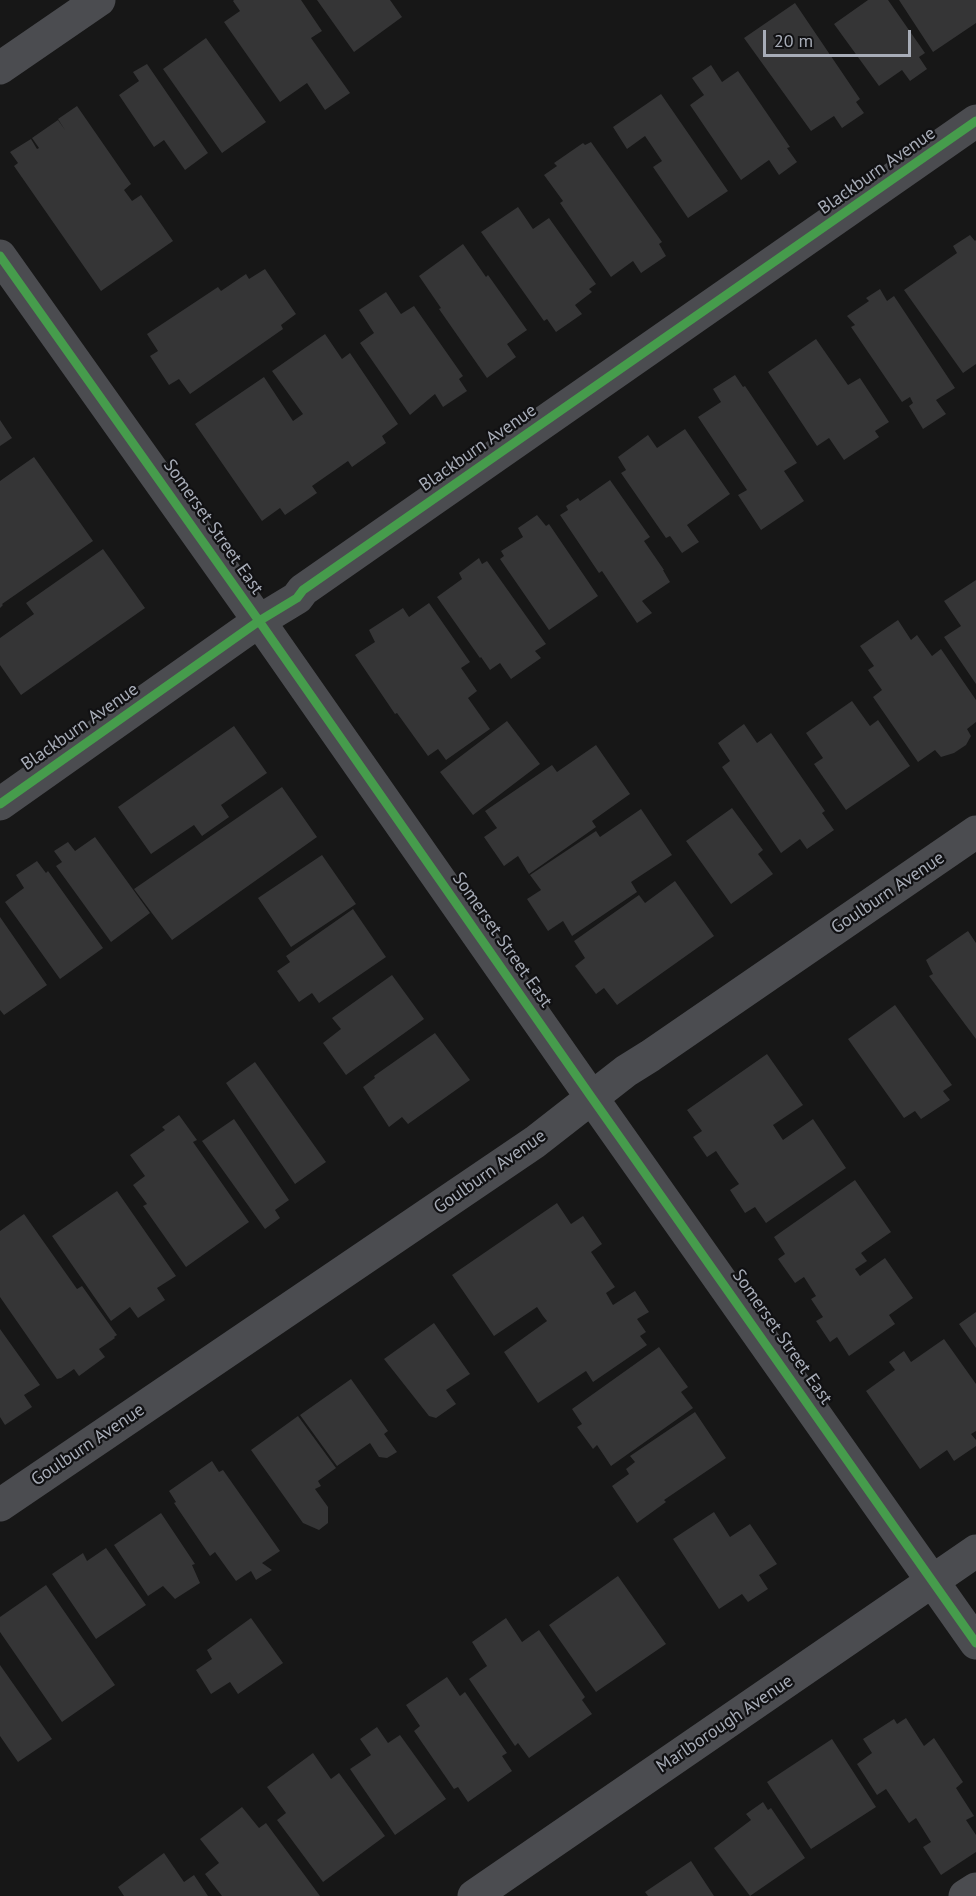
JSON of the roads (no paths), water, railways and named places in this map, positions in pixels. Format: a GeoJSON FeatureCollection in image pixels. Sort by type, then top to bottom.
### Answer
{"type":"FeatureCollection","features":[{"type":"Feature","properties":{"kind":"street"},"geometry":{"type":"LineString","coordinates":[[0,68],[99,0]]}},
{"type":"Feature","properties":{"kind":"street","name":"Blackburn Avenue"},"geometry":{"type":"LineString","coordinates":[[0,804],[259,621],[297,598],[303,590],[976,122]]}},
{"type":"Feature","properties":{"kind":"street","name":"Somerset Street East"},"geometry":{"type":"LineString","coordinates":[[0,256],[976,1643]]}},
{"type":"Feature","properties":{"kind":"street","name":"Goulburn Avenue"},"geometry":{"type":"LineString","coordinates":[[0,1505],[535,1142],[626,1071],[976,832]]}},
{"type":"Feature","properties":{"kind":"street","name":"Marlborough Avenue"},"geometry":{"type":"LineString","coordinates":[[474,1896],[976,1551]]}},
{"type":"Feature","properties":{"kind":"street"},"geometry":{"type":"LineString","coordinates":[[965,1896],[976,1889]]}}]}
